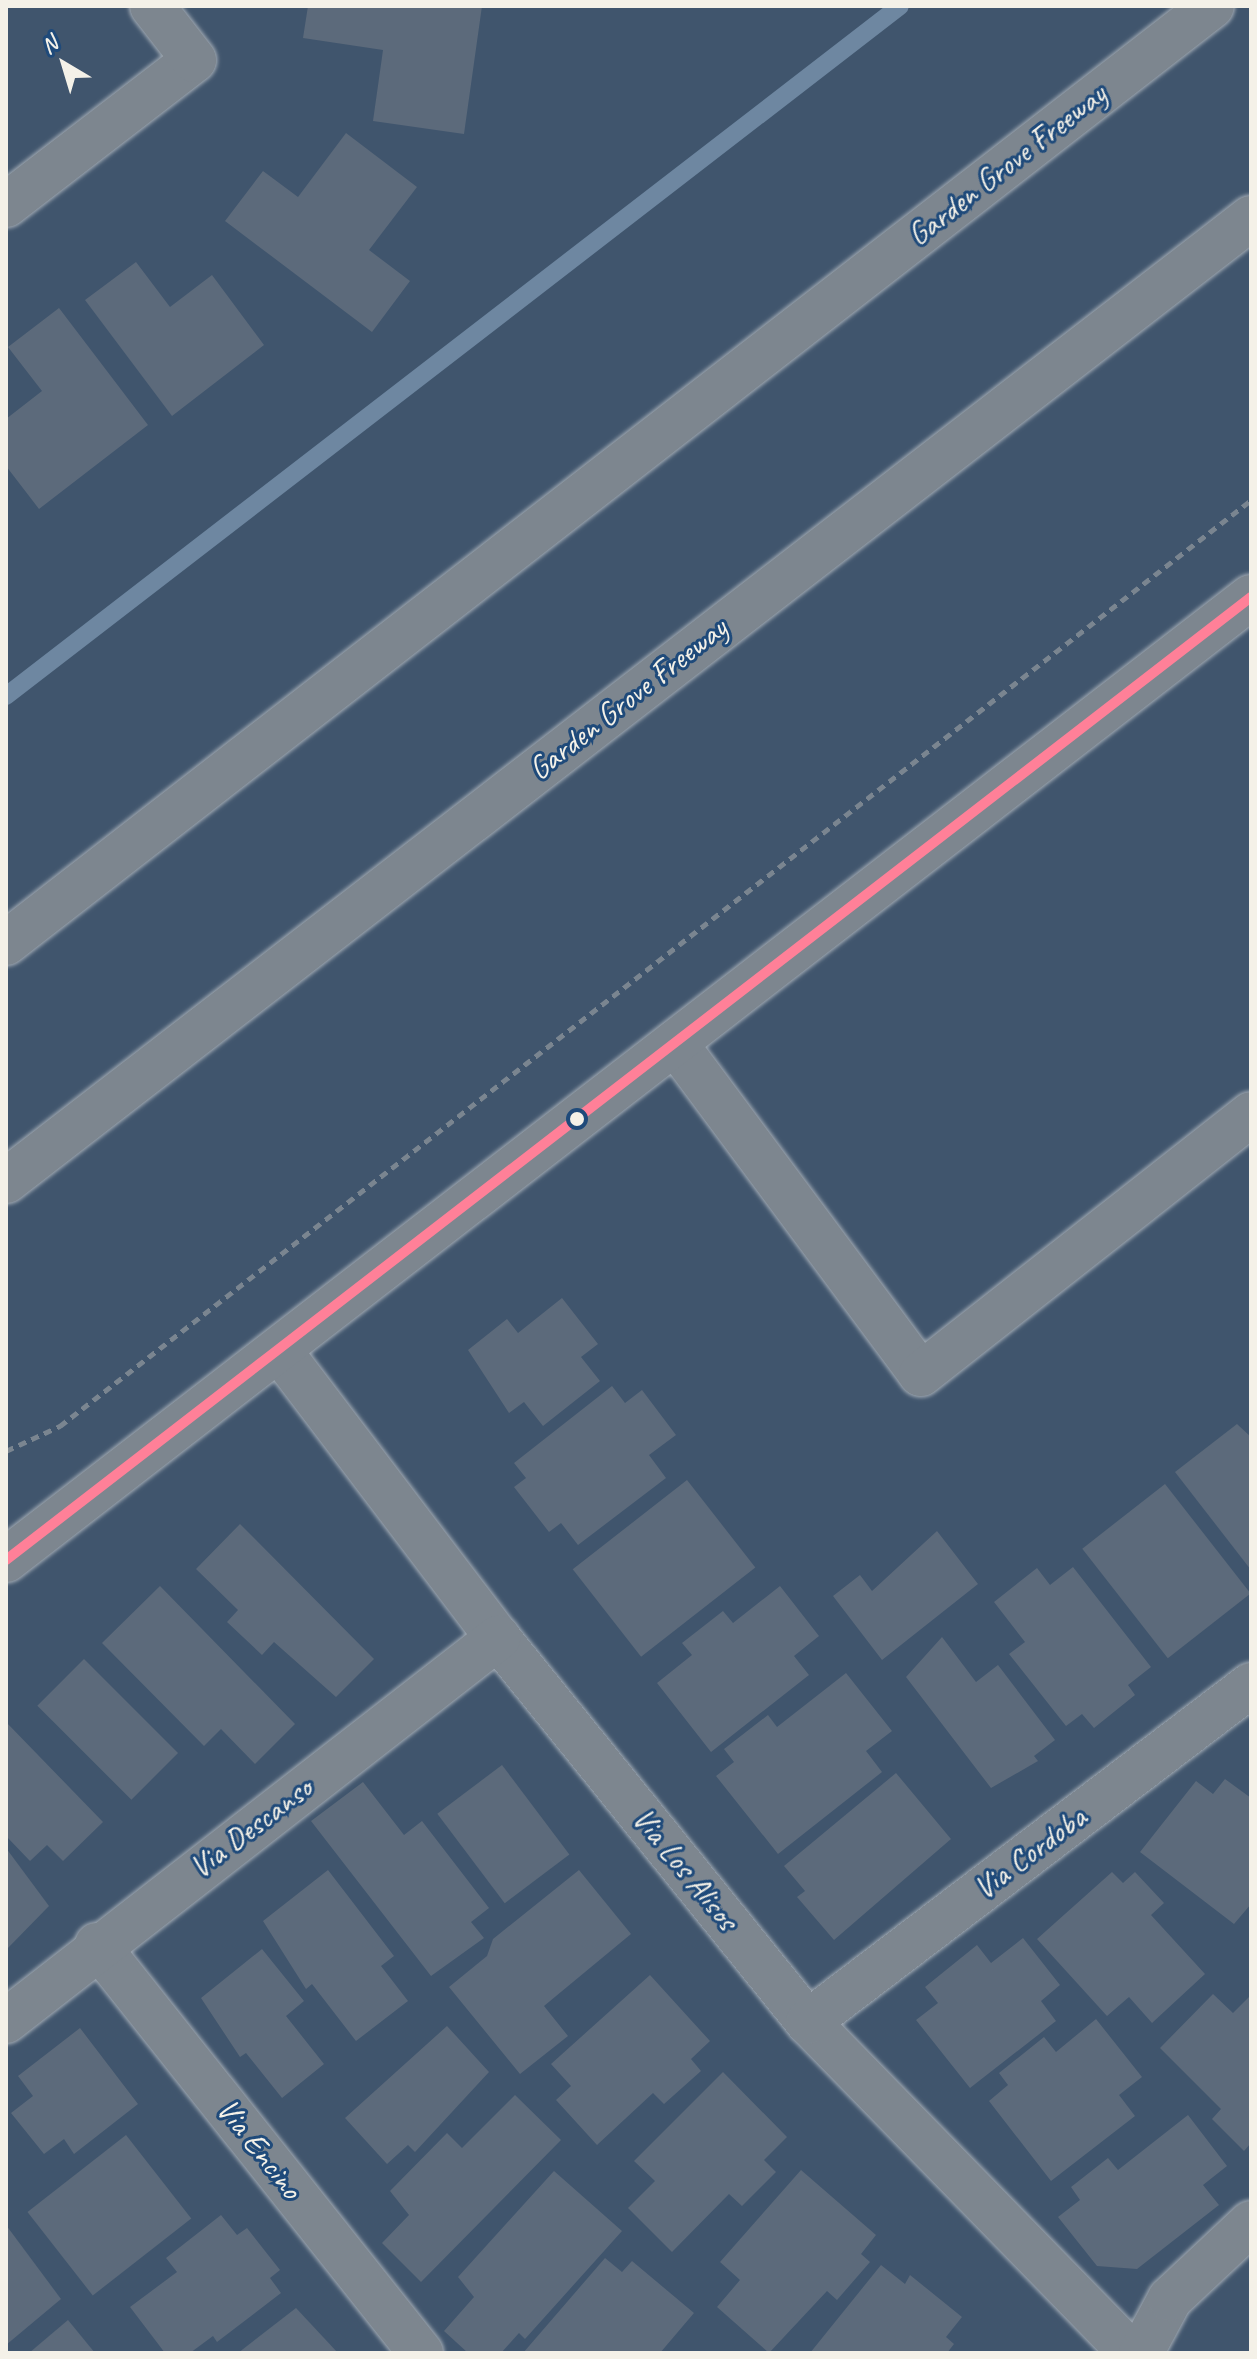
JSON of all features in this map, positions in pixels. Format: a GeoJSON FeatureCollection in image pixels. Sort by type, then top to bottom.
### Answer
{"type":"FeatureCollection","features":[{"type":"Feature","properties":{"kind":"main road"},"geometry":{"type":"LineString","coordinates":[[6,205],[194,60],[152,6]]}},
{"type":"Feature","properties":{"kind":"main road","name":"Garden Grove Freeway"},"geometry":{"type":"LineString","coordinates":[[6,943],[1212,6]]}},
{"type":"Feature","properties":{"kind":"main road","name":"Garden Grove Freeway"},"geometry":{"type":"LineString","coordinates":[[6,1181],[1251,218]]}},
{"type":"Feature","properties":{"kind":"main road"},"geometry":{"type":"LineString","coordinates":[[6,1560],[1251,597]]}},
{"type":"Feature","properties":{"kind":"main road"},"geometry":{"type":"LineString","coordinates":[[675,1043],[921,1374],[1251,1114]]}},
{"type":"Feature","properties":{"kind":"main road","name":"Via Los Alisos"},"geometry":{"type":"LineString","coordinates":[[279,1350],[498,1638],[808,2022],[1131,2353]]}},
{"type":"Feature","properties":{"kind":"main road","name":"Via Descanso"},"geometry":{"type":"LineString","coordinates":[[6,2021],[97,1945],[498,1638]]}},
{"type":"Feature","properties":{"kind":"main road","name":"Via Cordoba"},"geometry":{"type":"LineString","coordinates":[[808,2022],[1251,1685]]}},
{"type":"Feature","properties":{"kind":"main road","name":"Via Encino"},"geometry":{"type":"LineString","coordinates":[[97,1945],[421,2353]]}},
{"type":"Feature","properties":{"kind":"main road"},"geometry":{"type":"LineString","coordinates":[[1141,2353],[1170,2299],[1251,2223]]}},
{"type":"Feature","properties":{"kind":"path"},"geometry":{"type":"LineString","coordinates":[[6,1451],[60,1426],[1251,500]]}},
{"type":"Feature","properties":{"kind":"building"},"geometry":{"type":"Polygon","coordinates":[[[308,6],[482,6],[464,134],[373,121],[383,50],[303,38],[308,6]]]}},
{"type":"Feature","properties":{"kind":"building"},"geometry":{"type":"Polygon","coordinates":[[[346,133],[417,187],[369,250],[410,281],[372,332],[225,221],[263,171],[298,197],[346,133]]]}},
{"type":"Feature","properties":{"kind":"building"},"geometry":{"type":"Polygon","coordinates":[[[136,262],[170,307],[212,275],[264,345],[172,416],[85,300],[136,262]]]}},
{"type":"Feature","properties":{"kind":"building"},"geometry":{"type":"Polygon","coordinates":[[[59,308],[148,425],[39,509],[6,466],[6,419],[42,391],[8,347],[59,308]]]}},
{"type":"Feature","properties":{"kind":"building"},"geometry":{"type":"Polygon","coordinates":[[[562,1298],[598,1344],[581,1357],[600,1381],[543,1426],[524,1402],[509,1413],[468,1350],[507,1319],[518,1333],[562,1298]]]}},
{"type":"Feature","properties":{"kind":"building"},"geometry":{"type":"Polygon","coordinates":[[[612,1386],[625,1403],[642,1390],[676,1435],[649,1455],[666,1478],[578,1545],[561,1523],[549,1532],[514,1487],[526,1478],[514,1463],[612,1386]]]}},
{"type":"Feature","properties":{"kind":"building"},"geometry":{"type":"Polygon","coordinates":[[[1237,1424],[1251,1437],[1251,1570],[1175,1472],[1237,1424]]]}},
{"type":"Feature","properties":{"kind":"building"},"geometry":{"type":"Polygon","coordinates":[[[687,1480],[755,1567],[641,1657],[573,1569],[687,1480]]]}},
{"type":"Feature","properties":{"kind":"building"},"geometry":{"type":"Polygon","coordinates":[[[1165,1484],[1251,1594],[1168,1658],[1082,1549],[1165,1484]]]}},
{"type":"Feature","properties":{"kind":"building"},"geometry":{"type":"Polygon","coordinates":[[[240,1524],[374,1659],[336,1697],[274,1642],[262,1655],[227,1622],[238,1610],[196,1569],[240,1524]]]}},
{"type":"Feature","properties":{"kind":"building"},"geometry":{"type":"Polygon","coordinates":[[[937,1531],[978,1584],[882,1660],[833,1596],[860,1575],[872,1591],[937,1531]]]}},
{"type":"Feature","properties":{"kind":"building"},"geometry":{"type":"Polygon","coordinates":[[[1073,1567],[1151,1667],[1128,1685],[1135,1695],[1094,1728],[1082,1714],[1066,1726],[1009,1654],[1025,1642],[994,1602],[1037,1568],[1050,1585],[1073,1567]]]}},
{"type":"Feature","properties":{"kind":"building"},"geometry":{"type":"Polygon","coordinates":[[[160,1586],[295,1724],[255,1764],[221,1729],[204,1746],[102,1643],[160,1586]]]}},
{"type":"Feature","properties":{"kind":"building"},"geometry":{"type":"Polygon","coordinates":[[[780,1586],[819,1636],[794,1656],[809,1675],[711,1752],[657,1683],[692,1655],[682,1643],[723,1611],[733,1623],[780,1586]]]}},
{"type":"Feature","properties":{"kind":"building"},"geometry":{"type":"Polygon","coordinates":[[[942,1637],[976,1682],[998,1665],[1055,1740],[1034,1756],[1038,1761],[991,1788],[906,1677],[942,1637]]]}},
{"type":"Feature","properties":{"kind":"building"},"geometry":{"type":"Polygon","coordinates":[[[84,1659],[178,1753],[131,1800],[37,1706],[84,1659]]]}},
{"type":"Feature","properties":{"kind":"building"},"geometry":{"type":"Polygon","coordinates":[[[846,1673],[892,1731],[866,1751],[882,1772],[778,1854],[716,1776],[734,1762],[724,1749],[768,1715],[777,1727],[846,1673]]]}},
{"type":"Feature","properties":{"kind":"building"},"geometry":{"type":"Polygon","coordinates":[[[6,1722],[103,1822],[63,1861],[47,1845],[30,1861],[6,1836],[6,1722]]]}},
{"type":"Feature","properties":{"kind":"building"},"geometry":{"type":"Polygon","coordinates":[[[502,1765],[569,1854],[505,1903],[437,1814],[502,1765]]]}},
{"type":"Feature","properties":{"kind":"building"},"geometry":{"type":"Polygon","coordinates":[[[896,1773],[951,1839],[834,1940],[797,1897],[805,1891],[784,1866],[896,1773]]]}},
{"type":"Feature","properties":{"kind":"building"},"geometry":{"type":"Polygon","coordinates":[[[1225,1779],[1251,1798],[1251,1904],[1234,1924],[1140,1852],[1196,1781],[1213,1794],[1225,1779]]]}},
{"type":"Feature","properties":{"kind":"building"},"geometry":{"type":"Polygon","coordinates":[[[363,1782],[404,1835],[422,1821],[489,1908],[471,1922],[484,1938],[431,1976],[311,1821],[363,1782]]]}},
{"type":"Feature","properties":{"kind":"building"},"geometry":{"type":"Polygon","coordinates":[[[6,1848],[49,1906],[6,1950],[6,1848]]]}},
{"type":"Feature","properties":{"kind":"building"},"geometry":{"type":"Polygon","coordinates":[[[328,1870],[394,1956],[381,1966],[408,2001],[356,2041],[312,1984],[306,1989],[263,1921],[328,1870]]]}},
{"type":"Feature","properties":{"kind":"building"},"geometry":{"type":"Polygon","coordinates":[[[579,1870],[631,1934],[544,2006],[568,2036],[520,2074],[449,1987],[487,1956],[493,1939],[579,1870]]]}},
{"type":"Feature","properties":{"kind":"building"},"geometry":{"type":"Polygon","coordinates":[[[1112,1872],[1123,1883],[1135,1872],[1164,1903],[1151,1915],[1205,1974],[1152,2023],[1129,1997],[1107,2016],[1037,1939],[1112,1872]]]}},
{"type":"Feature","properties":{"kind":"building"},"geometry":{"type":"Polygon","coordinates":[[[1023,1938],[1060,1985],[1041,2001],[1056,2021],[970,2088],[916,2020],[938,2003],[925,1987],[977,1945],[991,1963],[1023,1938]]]}},
{"type":"Feature","properties":{"kind":"building"},"geometry":{"type":"Polygon","coordinates":[[[262,1949],[304,2001],[286,2016],[324,2064],[282,2098],[246,2053],[240,2057],[201,1998],[262,1949]]]}},
{"type":"Feature","properties":{"kind":"building"},"geometry":{"type":"Polygon","coordinates":[[[650,1975],[710,2041],[691,2059],[701,2071],[664,2104],[653,2093],[597,2145],[556,2100],[571,2086],[551,2064],[650,1975]]]}},
{"type":"Feature","properties":{"kind":"building"},"geometry":{"type":"Polygon","coordinates":[[[1213,1994],[1233,2013],[1251,1995],[1251,2143],[1244,2151],[1212,2119],[1221,2109],[1160,2048],[1213,1994]]]}},
{"type":"Feature","properties":{"kind":"building"},"geometry":{"type":"Polygon","coordinates":[[[1096,2019],[1142,2077],[1119,2095],[1135,2116],[1051,2181],[989,2101],[1008,2085],[999,2073],[1044,2037],[1056,2052],[1096,2019]]]}},
{"type":"Feature","properties":{"kind":"building"},"geometry":{"type":"Polygon","coordinates":[[[447,2026],[489,2072],[415,2152],[408,2145],[387,2164],[345,2118],[447,2026]]]}},
{"type":"Feature","properties":{"kind":"building"},"geometry":{"type":"Polygon","coordinates":[[[80,2028],[138,2104],[74,2154],[64,2139],[44,2154],[11,2113],[33,2096],[18,2076],[80,2028]]]}},
{"type":"Feature","properties":{"kind":"building"},"geometry":{"type":"Polygon","coordinates":[[[723,2072],[787,2137],[764,2160],[776,2172],[742,2206],[729,2194],[672,2252],[628,2208],[655,2181],[634,2161],[723,2072]]]}},
{"type":"Feature","properties":{"kind":"building"},"geometry":{"type":"Polygon","coordinates":[[[515,2095],[561,2140],[421,2282],[382,2243],[409,2215],[390,2191],[447,2133],[462,2148],[515,2095]]]}},
{"type":"Feature","properties":{"kind":"building"},"geometry":{"type":"Polygon","coordinates":[[[1188,2115],[1227,2166],[1203,2185],[1219,2205],[1137,2269],[1097,2266],[1058,2217],[1080,2200],[1071,2187],[1108,2158],[1118,2170],[1188,2115]]]}},
{"type":"Feature","properties":{"kind":"building"},"geometry":{"type":"Polygon","coordinates":[[[126,2135],[191,2219],[93,2295],[27,2212],[126,2135]]]}},
{"type":"Feature","properties":{"kind":"building"},"geometry":{"type":"Polygon","coordinates":[[[801,2170],[876,2235],[861,2254],[870,2262],[837,2300],[827,2291],[769,2353],[717,2307],[740,2280],[720,2262],[801,2170]]]}},
{"type":"Feature","properties":{"kind":"building"},"geometry":{"type":"Polygon","coordinates":[[[554,2171],[622,2231],[525,2339],[519,2333],[501,2353],[468,2353],[444,2331],[474,2297],[458,2277],[554,2171]]]}},
{"type":"Feature","properties":{"kind":"building"},"geometry":{"type":"Polygon","coordinates":[[[221,2215],[237,2235],[247,2228],[280,2270],[270,2278],[281,2293],[217,2342],[213,2336],[190,2353],[165,2353],[130,2307],[177,2272],[166,2258],[221,2215]]]}},
{"type":"Feature","properties":{"kind":"building"},"geometry":{"type":"Polygon","coordinates":[[[6,2225],[61,2299],[6,2345],[6,2225]]]}},
{"type":"Feature","properties":{"kind":"building"},"geometry":{"type":"Polygon","coordinates":[[[605,2258],[622,2272],[632,2261],[694,2313],[660,2353],[523,2353],[605,2258]]]}},
{"type":"Feature","properties":{"kind":"building"},"geometry":{"type":"Polygon","coordinates":[[[881,2265],[905,2284],[910,2275],[962,2317],[946,2337],[954,2344],[947,2353],[810,2353],[881,2265]]]}},
{"type":"Feature","properties":{"kind":"building"},"geometry":{"type":"Polygon","coordinates":[[[296,2308],[338,2353],[238,2353],[296,2308]]]}},
{"type":"Feature","properties":{"kind":"building"},"geometry":{"type":"Polygon","coordinates":[[[68,2320],[95,2353],[29,2353],[68,2320]]]}},
{"type":"Feature","properties":{"kind":"waterway"},"geometry":{"type":"LineString","coordinates":[[6,696],[900,6]]}},
{"type":"Feature","properties":{"kind":"transit line"},"geometry":{"type":"LineString","coordinates":[[6,1560],[1251,597]]}}]}
